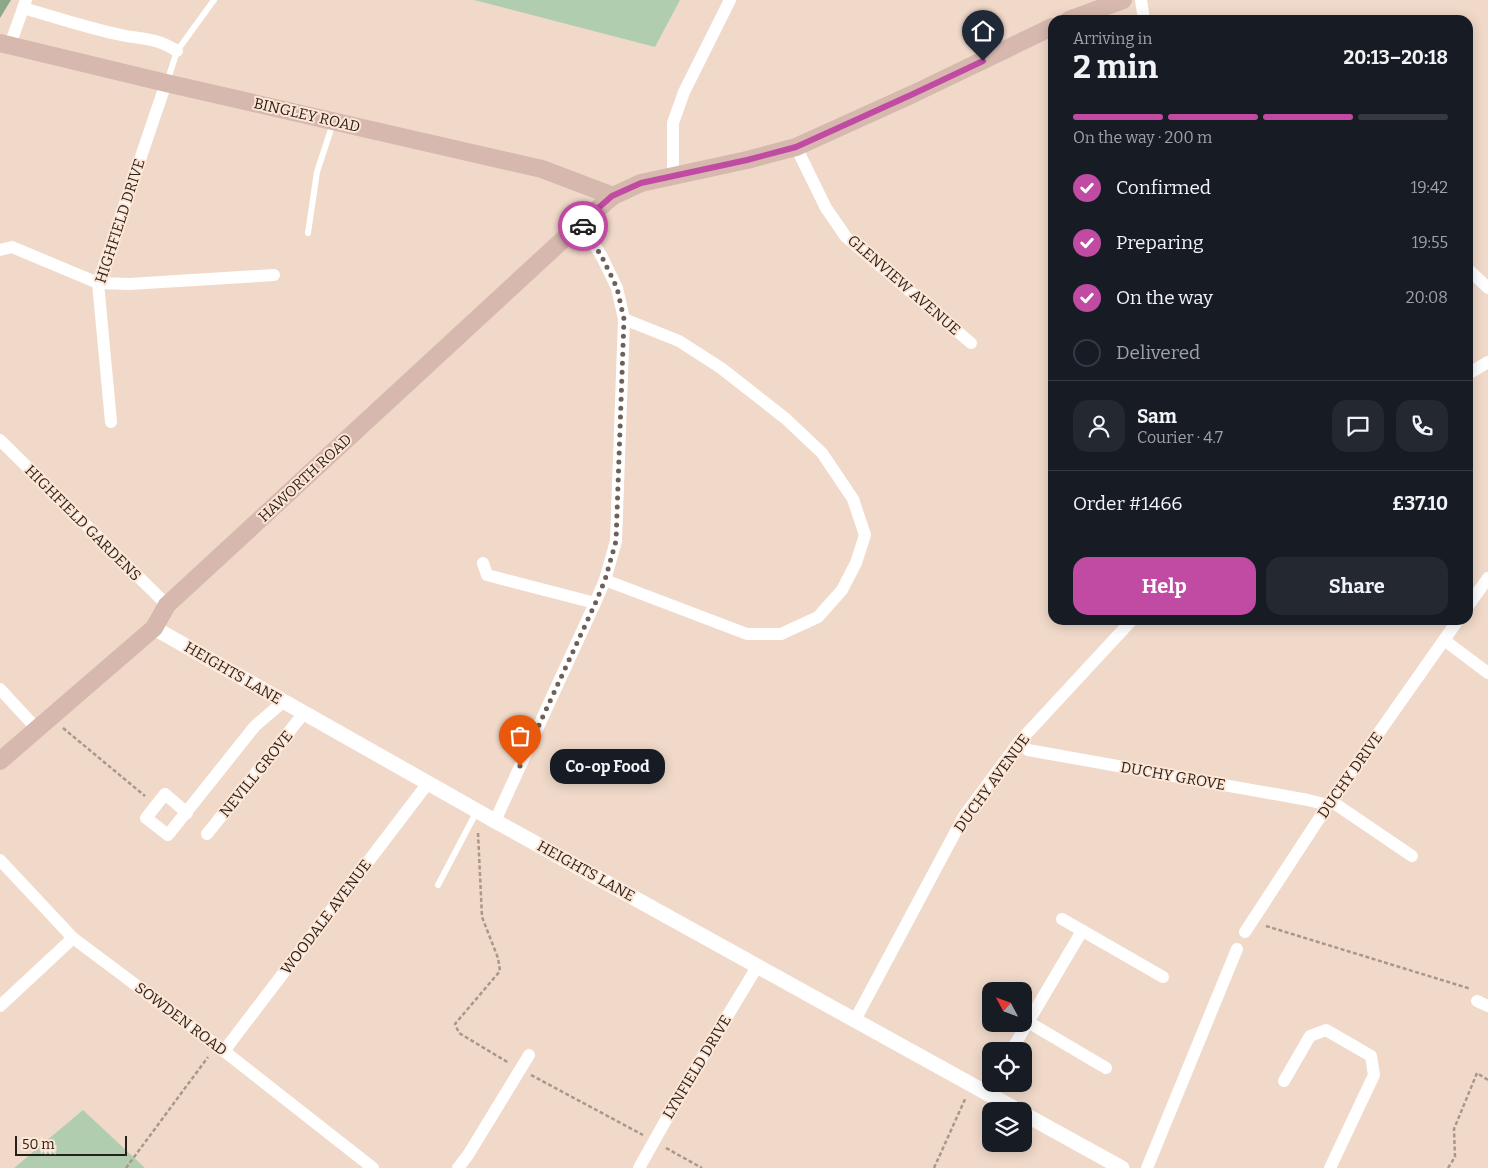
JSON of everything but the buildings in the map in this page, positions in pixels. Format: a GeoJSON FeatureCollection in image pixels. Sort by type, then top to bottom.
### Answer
{"type":"FeatureCollection","features":[{"type":"Feature","properties":{"kind":"main road"},"geometry":{"type":"LineString","coordinates":[[1082,15],[1123,0]]}},
{"type":"Feature","properties":{"kind":"main road","name":"HAWORTH ROAD"},"geometry":{"type":"LineString","coordinates":[[0,761],[154,628],[167,605],[612,196],[641,183],[747,160],[796,147],[913,94],[1048,29]]}},
{"type":"Feature","properties":{"kind":"main road","name":"BINGLEY ROAD"},"geometry":{"type":"LineString","coordinates":[[5,44],[542,169],[612,196]]}},
{"type":"Feature","properties":{"kind":"street"},"geometry":{"type":"LineString","coordinates":[[672,176],[673,122],[684,92],[730,0]]}},
{"type":"Feature","properties":{"kind":"street"},"geometry":{"type":"LineString","coordinates":[[1141,0],[1143,15]]}},
{"type":"Feature","properties":{"kind":"street"},"geometry":{"type":"LineString","coordinates":[[5,44],[24,4],[121,35],[150,38],[176,51]]}},
{"type":"Feature","properties":{"kind":"street","name":"HIGHFIELD DRIVE"},"geometry":{"type":"LineString","coordinates":[[111,422],[98,283],[166,83]]}},
{"type":"Feature","properties":{"kind":"street","name":"GLENVIEW AVENUE"},"geometry":{"type":"LineString","coordinates":[[796,147],[826,208],[846,237],[971,343]]}},
{"type":"Feature","properties":{"kind":"street"},"geometry":{"type":"LineString","coordinates":[[494,821],[595,604],[605,580],[616,541],[624,319],[617,288],[602,257],[581,223]]}},
{"type":"Feature","properties":{"kind":"street"},"geometry":{"type":"LineString","coordinates":[[0,250],[12,247],[98,283],[129,284],[274,275]]}},
{"type":"Feature","properties":{"kind":"street"},"geometry":{"type":"LineString","coordinates":[[1473,274],[1488,288]]}},
{"type":"Feature","properties":{"kind":"street"},"geometry":{"type":"LineString","coordinates":[[605,580],[747,634],[781,634],[818,617],[842,590],[856,563],[865,535],[853,499],[848,491],[822,453],[786,419],[721,368],[686,346],[624,319]]}},
{"type":"Feature","properties":{"kind":"street"},"geometry":{"type":"LineString","coordinates":[[1473,371],[1488,362]]}},
{"type":"Feature","properties":{"kind":"street","name":"HIGHFIELD GARDENS"},"geometry":{"type":"LineString","coordinates":[[0,440],[167,605]]}},
{"type":"Feature","properties":{"kind":"street"},"geometry":{"type":"LineString","coordinates":[[483,563],[487,575],[595,604]]}},
{"type":"Feature","properties":{"kind":"street"},"geometry":{"type":"LineString","coordinates":[[1473,599],[1488,578]]}},
{"type":"Feature","properties":{"kind":"street","name":"DUCHY AVENUE"},"geometry":{"type":"LineString","coordinates":[[855,1020],[964,816],[1019,742],[1127,625]]}},
{"type":"Feature","properties":{"kind":"street","name":"DUCHY DRIVE"},"geometry":{"type":"LineString","coordinates":[[1248,927],[1329,803],[1454,625]]}},
{"type":"Feature","properties":{"kind":"street","name":"HEIGHTS LANE"},"geometry":{"type":"LineString","coordinates":[[154,628],[494,821],[757,967],[972,1084],[982,1086]]}},
{"type":"Feature","properties":{"kind":"street"},"geometry":{"type":"LineString","coordinates":[[1444,640],[1488,673]]}},
{"type":"Feature","properties":{"kind":"street"},"geometry":{"type":"LineString","coordinates":[[0,689],[37,729]]}},
{"type":"Feature","properties":{"kind":"street"},"geometry":{"type":"LineString","coordinates":[[187,813],[165,794],[146,818],[168,835],[187,813],[255,726],[283,702]]}},
{"type":"Feature","properties":{"kind":"street","name":"NEVILL GROVE"},"geometry":{"type":"LineString","coordinates":[[207,834],[304,713]]}},
{"type":"Feature","properties":{"kind":"street","name":"DUCHY GROVE"},"geometry":{"type":"LineString","coordinates":[[1019,742],[1028,750],[1329,803],[1412,856]]}},
{"type":"Feature","properties":{"kind":"street","name":"WOODALE AVENUE"},"geometry":{"type":"LineString","coordinates":[[220,1048],[428,783]]}},
{"type":"Feature","properties":{"kind":"street","name":"SOWDEN ROAD"},"geometry":{"type":"LineString","coordinates":[[0,860],[73,938],[220,1048],[373,1168]]}},
{"type":"Feature","properties":{"kind":"street"},"geometry":{"type":"LineString","coordinates":[[1062,919],[1163,977]]}},
{"type":"Feature","properties":{"kind":"street"},"geometry":{"type":"LineString","coordinates":[[1032,1015],[1082,931]]}},
{"type":"Feature","properties":{"kind":"street"},"geometry":{"type":"LineString","coordinates":[[0,1006],[73,938]]}},
{"type":"Feature","properties":{"kind":"street"},"geometry":{"type":"LineString","coordinates":[[1147,1168],[1237,949]]}},
{"type":"Feature","properties":{"kind":"street","name":"LYNFIELD DRIVE"},"geometry":{"type":"LineString","coordinates":[[639,1168],[685,1086],[757,967]]}},
{"type":"Feature","properties":{"kind":"street"},"geometry":{"type":"LineString","coordinates":[[1032,1024],[1106,1068]]}},
{"type":"Feature","properties":{"kind":"street"},"geometry":{"type":"LineString","coordinates":[[1284,1080],[1310,1036],[1326,1030],[1371,1056],[1374,1075],[1330,1168]]}},
{"type":"Feature","properties":{"kind":"street"},"geometry":{"type":"LineString","coordinates":[[458,1168],[468,1155],[529,1055]]}},
{"type":"Feature","properties":{"kind":"street","name":"HEIGHTS LANE"},"geometry":{"type":"LineString","coordinates":[[994,1092],[1007,1102]]}},
{"type":"Feature","properties":{"kind":"street"},"geometry":{"type":"LineString","coordinates":[[1032,1118],[1122,1168]]}},
{"type":"Feature","properties":{"kind":"lane"},"geometry":{"type":"LineString","coordinates":[[166,83],[176,51],[214,0]]}},
{"type":"Feature","properties":{"kind":"lane"},"geometry":{"type":"LineString","coordinates":[[308,233],[317,172],[334,121]]}},
{"type":"Feature","properties":{"kind":"lane"},"geometry":{"type":"LineString","coordinates":[[438,885],[478,811]]}},
{"type":"Feature","properties":{"kind":"path"},"geometry":{"type":"LineString","coordinates":[[51,717],[156,806]]}},
{"type":"Feature","properties":{"kind":"path"},"geometry":{"type":"LineString","coordinates":[[478,811],[482,916],[498,958],[500,971],[454,1024],[459,1033],[520,1069],[702,1168]]}},
{"type":"Feature","properties":{"kind":"path"},"geometry":{"type":"LineString","coordinates":[[1248,927],[1473,990],[1482,1004]]}},
{"type":"Feature","properties":{"kind":"path"},"geometry":{"type":"LineString","coordinates":[[126,1168],[220,1048]]}},
{"type":"Feature","properties":{"kind":"path"},"geometry":{"type":"LineString","coordinates":[[1448,1168],[1455,1157],[1454,1129],[1477,1073],[1488,1080]]}},
{"type":"Feature","properties":{"kind":"path"},"geometry":{"type":"LineString","coordinates":[[934,1168],[972,1084]]}},
{"type":"Feature","properties":{"kind":"green space"},"geometry":{"type":"Polygon","coordinates":[[[0,0],[11,0],[0,18],[0,0]]]}},
{"type":"Feature","properties":{"kind":"green space"},"geometry":{"type":"Polygon","coordinates":[[[474,0],[680,0],[655,47],[474,0]]]}},
{"type":"Feature","properties":{"kind":"green space"},"geometry":{"type":"Polygon","coordinates":[[[83,1110],[145,1168],[14,1168],[83,1110]]]}},
{"type":"Feature","properties":{"kind":"way so far"},"geometry":{"type":"LineString","coordinates":[[520,766],[595,604],[605,580],[616,541],[624,319],[617,288],[602,257],[583,226]]}},
{"type":"Feature","properties":{"kind":"place","name":"Co-op Food"},"geometry":{"type":"Point","coordinates":[520,766]}},
{"type":"Feature","properties":{"kind":"route"},"geometry":{"type":"LineString","coordinates":[[583,226],[581,223],[612,196],[641,183],[747,160],[796,147],[983,61]]}}]}
